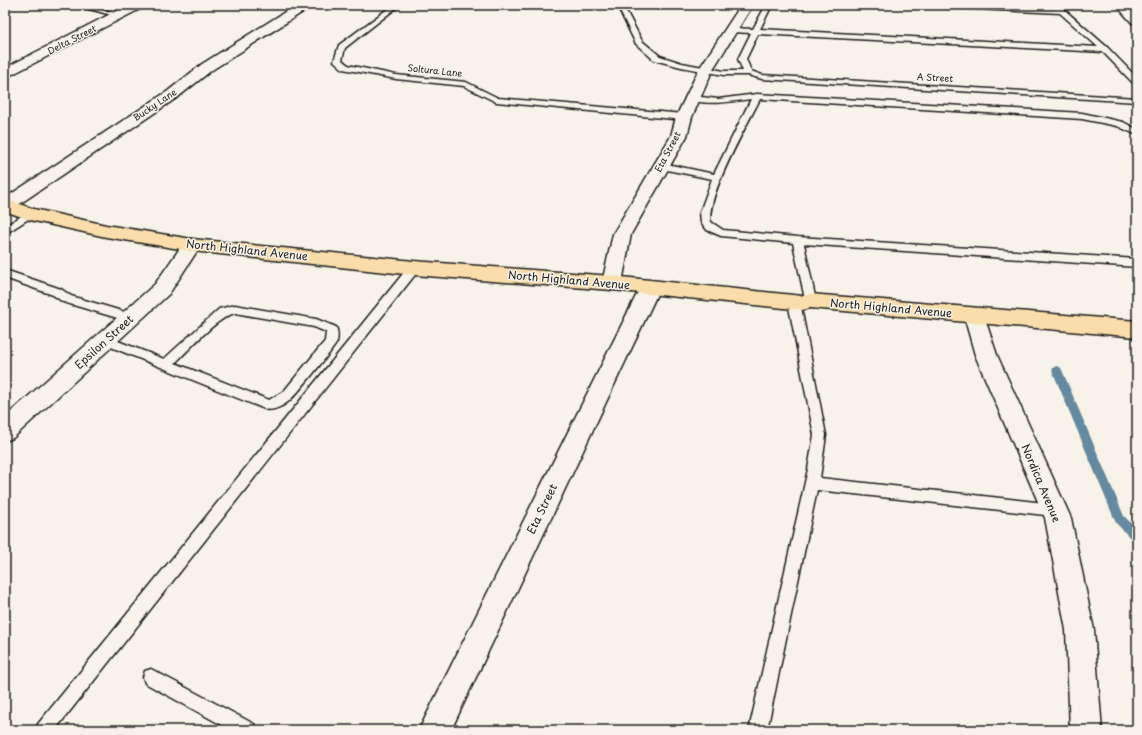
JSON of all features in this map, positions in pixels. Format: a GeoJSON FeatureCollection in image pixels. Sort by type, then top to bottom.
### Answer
{"type":"FeatureCollection","features":[{"type":"Feature","properties":{"kind":"main road","name":"North Highland Avenue"},"geometry":{"type":"LineString","coordinates":[[5,205],[30,214],[106,231],[192,245],[414,268],[612,283],[650,288],[1137,329]]}},
{"type":"Feature","properties":{"kind":"street","name":"Delta Street"},"geometry":{"type":"LineString","coordinates":[[7,71],[138,5]]}},
{"type":"Feature","properties":{"kind":"street","name":"Bucky Lane"},"geometry":{"type":"LineString","coordinates":[[5,205],[173,94],[207,67],[305,5]]}},
{"type":"Feature","properties":{"kind":"street","name":"Eta Street"},"geometry":{"type":"LineString","coordinates":[[612,283],[622,234],[679,136],[684,117],[706,69],[746,5]]}},
{"type":"Feature","properties":{"kind":"street"},"geometry":{"type":"LineString","coordinates":[[1122,5],[1137,20]]}},
{"type":"Feature","properties":{"kind":"street","name":"Epsilon Street"},"geometry":{"type":"LineString","coordinates":[[5,431],[162,289],[192,245]]}},
{"type":"Feature","properties":{"kind":"street","name":"Eta Street"},"geometry":{"type":"LineString","coordinates":[[435,730],[650,288]]}},
{"type":"Feature","properties":{"kind":"street","name":"Nordica Avenue"},"geometry":{"type":"LineString","coordinates":[[974,316],[986,355],[1058,518],[1080,630],[1086,730]]}},
{"type":"Feature","properties":{"kind":"lane"},"geometry":{"type":"LineString","coordinates":[[77,5],[119,15]]}},
{"type":"Feature","properties":{"kind":"lane","name":"Soltura Lane"},"geometry":{"type":"LineString","coordinates":[[397,5],[342,47],[338,61],[346,67],[396,77],[466,84],[496,100],[684,117]]}},
{"type":"Feature","properties":{"kind":"lane","name":"A Street"},"geometry":{"type":"LineString","coordinates":[[620,5],[639,42],[657,58],[681,65],[724,73],[748,73],[762,77],[1137,100]]}},
{"type":"Feature","properties":{"kind":"lane"},"geometry":{"type":"LineString","coordinates":[[748,73],[742,60],[769,5]]}},
{"type":"Feature","properties":{"kind":"lane"},"geometry":{"type":"LineString","coordinates":[[932,5],[1062,11]]}},
{"type":"Feature","properties":{"kind":"lane"},"geometry":{"type":"LineString","coordinates":[[1054,5],[1105,50],[1137,82]]}},
{"type":"Feature","properties":{"kind":"lane"},"geometry":{"type":"LineString","coordinates":[[730,30],[1105,50]]}},
{"type":"Feature","properties":{"kind":"lane"},"geometry":{"type":"LineString","coordinates":[[757,96],[717,177],[704,212],[706,222],[712,228],[722,233],[798,240],[1137,263]]}},
{"type":"Feature","properties":{"kind":"lane"},"geometry":{"type":"LineString","coordinates":[[693,98],[718,102],[757,96],[1082,116],[1120,124],[1137,132]]}},
{"type":"Feature","properties":{"kind":"lane"},"geometry":{"type":"LineString","coordinates":[[662,166],[717,177]]}},
{"type":"Feature","properties":{"kind":"lane"},"geometry":{"type":"LineString","coordinates":[[5,231],[30,214]]}},
{"type":"Feature","properties":{"kind":"lane"},"geometry":{"type":"LineString","coordinates":[[758,730],[812,483],[820,435],[802,301],[798,240]]}},
{"type":"Feature","properties":{"kind":"lane"},"geometry":{"type":"LineString","coordinates":[[44,730],[414,268]]}},
{"type":"Feature","properties":{"kind":"lane"},"geometry":{"type":"LineString","coordinates":[[5,274],[57,292],[67,299],[131,318]]}},
{"type":"Feature","properties":{"kind":"lane"},"geometry":{"type":"LineString","coordinates":[[105,340],[269,405],[278,402],[288,394],[331,342],[332,330],[316,323],[235,309],[223,312],[214,319],[166,364]]}},
{"type":"Feature","properties":{"kind":"lane"},"geometry":{"type":"LineString","coordinates":[[812,483],[1054,510]]}},
{"type":"Feature","properties":{"kind":"lane"},"geometry":{"type":"LineString","coordinates":[[151,677],[248,730]]}},
{"type":"Feature","properties":{"kind":"waterway"},"geometry":{"type":"LineString","coordinates":[[1057,370],[1120,519],[1137,537]]}}]}
